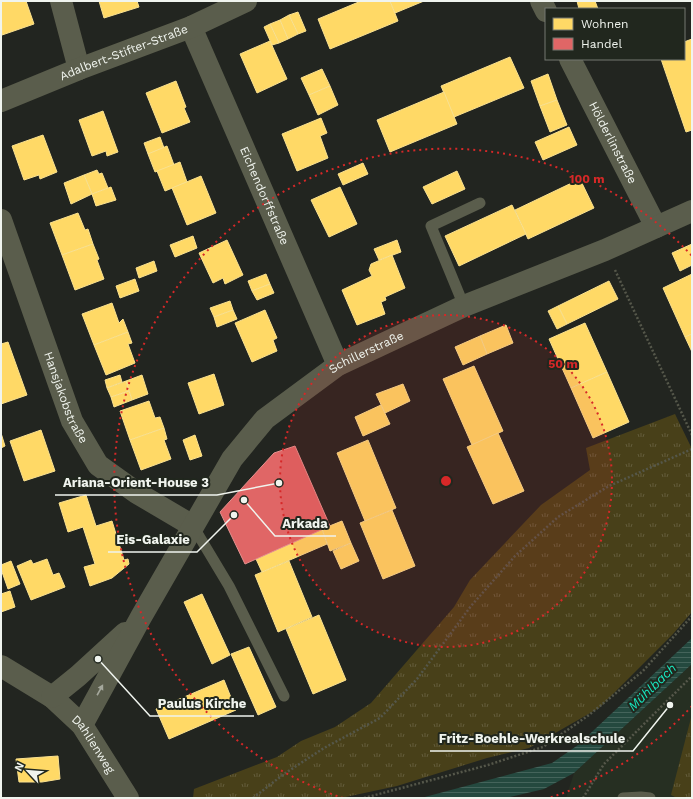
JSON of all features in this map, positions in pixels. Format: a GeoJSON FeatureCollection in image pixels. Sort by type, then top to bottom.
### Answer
{"type":"FeatureCollection","features":[{"type":"Feature","properties":{"kind":"street"},"geometry":{"type":"LineString","coordinates":[[62,1],[80,69]]}},
{"type":"Feature","properties":{"kind":"street","name":"Adalbert-Stifter-Straße"},"geometry":{"type":"LineString","coordinates":[[1,101],[191,27],[246,1]]}},
{"type":"Feature","properties":{"kind":"street","name":"Eichendorffstraße"},"geometry":{"type":"LineString","coordinates":[[191,27],[338,365]]}},
{"type":"Feature","properties":{"kind":"street","name":"Hölderlinstraße"},"geometry":{"type":"LineString","coordinates":[[571,60],[656,227]]}},
{"type":"Feature","properties":{"kind":"street","name":"Schillerstraße"},"geometry":{"type":"LineString","coordinates":[[82,725],[141,617],[232,459],[265,419],[338,365],[464,306],[605,250],[692,211]]}},
{"type":"Feature","properties":{"kind":"street","name":"Hansjakobstraße"},"geometry":{"type":"LineString","coordinates":[[1,220],[72,421],[98,465],[137,493],[193,526]]}},
{"type":"Feature","properties":{"kind":"street","name":"Schillerstraße"},"geometry":{"type":"LineString","coordinates":[[52,697],[98,659],[141,617]]}},
{"type":"Feature","properties":{"kind":"street","name":"Dahlienweg"},"geometry":{"type":"LineString","coordinates":[[1,666],[52,697],[82,725],[128,798]]}},
{"type":"Feature","properties":{"kind":"lane"},"geometry":{"type":"LineString","coordinates":[[464,306],[431,226],[480,203]]}},
{"type":"Feature","properties":{"kind":"lane"},"geometry":{"type":"LineString","coordinates":[[193,526],[230,586],[284,696]]}},
{"type":"Feature","properties":{"kind":"lane"},"geometry":{"type":"LineString","coordinates":[[623,798],[650,798]]}},
{"type":"Feature","properties":{"kind":"path"},"geometry":{"type":"LineString","coordinates":[[605,250],[692,435]]}},
{"type":"Feature","properties":{"kind":"path"},"geometry":{"type":"LineString","coordinates":[[253,798],[284,774],[324,748],[380,718],[417,679],[471,606],[515,556],[558,517],[610,486],[692,449]]}},
{"type":"Feature","properties":{"kind":"path"},"geometry":{"type":"LineString","coordinates":[[364,798],[380,796],[488,765],[543,747],[590,715],[643,671],[692,616]]}},
{"type":"Feature","properties":{"kind":"path"},"geometry":{"type":"LineString","coordinates":[[583,798],[604,764],[692,676]]}},
{"type":"Feature","properties":{"kind":"shaded area"},"geometry":{"type":"Polygon","coordinates":[[[692,664],[692,798],[566,798],[574,773],[692,664]]]}},
{"type":"Feature","properties":{"kind":"green space"},"geometry":{"type":"Polygon","coordinates":[[[675,414],[692,449],[692,612],[673,634],[599,708],[529,748],[487,758],[397,786],[341,798],[193,798],[194,789],[277,757],[301,741],[335,727],[371,703],[454,607],[470,580],[541,505],[590,470],[586,448],[675,414]]]}},
{"type":"Feature","properties":{"kind":"green space"},"geometry":{"type":"Polygon","coordinates":[[[692,714],[692,798],[677,798],[671,795],[692,714]]]}},
{"type":"Feature","properties":{"kind":"water","name":"Mühlbach"},"geometry":{"type":"Polygon","coordinates":[[[692,638],[692,664],[574,773],[544,789],[506,798],[421,798],[552,763],[578,745],[692,638]]]}},
{"type":"Feature","properties":{"kind":"building: Wohnen"},"geometry":{"type":"Polygon","coordinates":[[[1,1],[26,1],[34,24],[2,35],[1,1]]]}},
{"type":"Feature","properties":{"kind":"building: Wohnen"},"geometry":{"type":"Polygon","coordinates":[[[99,1],[137,1],[139,7],[104,18],[99,1]]]}},
{"type":"Feature","properties":{"kind":"building: Wohnen"},"geometry":{"type":"Polygon","coordinates":[[[361,1],[390,1],[398,21],[330,49],[318,19],[361,1]]]}},
{"type":"Feature","properties":{"kind":"building: Wohnen"},"geometry":{"type":"Polygon","coordinates":[[[390,1],[424,1],[395,13],[390,1]]]}},
{"type":"Feature","properties":{"kind":"building: Wohnen"},"geometry":{"type":"Polygon","coordinates":[[[577,1],[595,1],[598,8],[579,8],[577,1]]]}},
{"type":"Feature","properties":{"kind":"building: Wohnen"},"geometry":{"type":"Polygon","coordinates":[[[298,12],[306,31],[298,34],[289,15],[298,12]]]}},
{"type":"Feature","properties":{"kind":"building: Wohnen"},"geometry":{"type":"Polygon","coordinates":[[[289,15],[298,34],[288,39],[280,20],[289,15]]]}},
{"type":"Feature","properties":{"kind":"building: Wohnen"},"geometry":{"type":"Polygon","coordinates":[[[280,20],[288,39],[279,43],[270,24],[280,20]]]}},
{"type":"Feature","properties":{"kind":"building: Wohnen"},"geometry":{"type":"Polygon","coordinates":[[[270,24],[279,43],[272,45],[264,27],[270,24]]]}},
{"type":"Feature","properties":{"kind":"building: Wohnen"},"geometry":{"type":"Polygon","coordinates":[[[692,39],[692,130],[686,132],[661,60],[685,60],[685,42],[692,39]]]}},
{"type":"Feature","properties":{"kind":"building: Wohnen"},"geometry":{"type":"Polygon","coordinates":[[[270,41],[287,79],[257,93],[240,54],[270,41]]]}},
{"type":"Feature","properties":{"kind":"building: Wohnen"},"geometry":{"type":"Polygon","coordinates":[[[510,57],[524,88],[454,117],[441,86],[510,57]]]}},
{"type":"Feature","properties":{"kind":"building: Wohnen"},"geometry":{"type":"Polygon","coordinates":[[[322,69],[330,86],[309,95],[301,78],[322,69]]]}},
{"type":"Feature","properties":{"kind":"building: Wohnen"},"geometry":{"type":"Polygon","coordinates":[[[548,74],[557,100],[540,106],[531,81],[548,74]]]}},
{"type":"Feature","properties":{"kind":"building: Wohnen"},"geometry":{"type":"Polygon","coordinates":[[[176,81],[190,122],[162,133],[146,93],[176,81]]]}},
{"type":"Feature","properties":{"kind":"building: Wohnen"},"geometry":{"type":"Polygon","coordinates":[[[330,86],[338,105],[318,115],[309,95],[330,86]]]}},
{"type":"Feature","properties":{"kind":"building: Wohnen"},"geometry":{"type":"Polygon","coordinates":[[[444,92],[457,124],[390,152],[377,120],[444,92]]]}},
{"type":"Feature","properties":{"kind":"building: Wohnen"},"geometry":{"type":"Polygon","coordinates":[[[557,100],[567,125],[550,132],[540,106],[557,100]]]}},
{"type":"Feature","properties":{"kind":"building: Wohnen"},"geometry":{"type":"Polygon","coordinates":[[[103,111],[118,152],[107,156],[106,151],[92,156],[79,120],[103,111]]]}},
{"type":"Feature","properties":{"kind":"building: Wohnen"},"geometry":{"type":"Polygon","coordinates":[[[321,118],[327,133],[320,136],[328,158],[297,171],[282,134],[321,118]]]}},
{"type":"Feature","properties":{"kind":"building: Wohnen"},"geometry":{"type":"Polygon","coordinates":[[[569,127],[577,145],[543,160],[535,142],[569,127]]]}},
{"type":"Feature","properties":{"kind":"building: Wohnen"},"geometry":{"type":"Polygon","coordinates":[[[43,135],[57,172],[40,179],[39,175],[24,180],[12,146],[43,135]]]}},
{"type":"Feature","properties":{"kind":"building: Wohnen"},"geometry":{"type":"Polygon","coordinates":[[[160,137],[164,148],[148,154],[144,143],[160,137]]]}},
{"type":"Feature","properties":{"kind":"building: Wohnen"},"geometry":{"type":"Polygon","coordinates":[[[167,146],[174,165],[155,172],[148,154],[167,146]]]}},
{"type":"Feature","properties":{"kind":"building: Wohnen"},"geometry":{"type":"Polygon","coordinates":[[[180,162],[187,182],[165,191],[157,171],[180,162]]]}},
{"type":"Feature","properties":{"kind":"building: Wohnen"},"geometry":{"type":"Polygon","coordinates":[[[363,163],[368,174],[343,185],[338,174],[363,163]]]}},
{"type":"Feature","properties":{"kind":"building: Wohnen"},"geometry":{"type":"Polygon","coordinates":[[[97,170],[99,174],[102,173],[108,188],[92,194],[84,175],[97,170]]]}},
{"type":"Feature","properties":{"kind":"building: Wohnen"},"geometry":{"type":"Polygon","coordinates":[[[457,171],[465,189],[432,204],[423,187],[457,171]]]}},
{"type":"Feature","properties":{"kind":"building: Wohnen"},"geometry":{"type":"Polygon","coordinates":[[[84,175],[92,194],[71,204],[64,183],[84,175]]]}},
{"type":"Feature","properties":{"kind":"building: Wohnen"},"geometry":{"type":"Polygon","coordinates":[[[201,176],[216,213],[187,225],[172,188],[201,176]]]}},
{"type":"Feature","properties":{"kind":"building: Wohnen"},"geometry":{"type":"Polygon","coordinates":[[[580,179],[594,208],[528,239],[515,210],[580,179]]]}},
{"type":"Feature","properties":{"kind":"building: Wohnen"},"geometry":{"type":"Polygon","coordinates":[[[111,187],[116,200],[96,206],[92,194],[111,187]]]}},
{"type":"Feature","properties":{"kind":"building: Wohnen"},"geometry":{"type":"Polygon","coordinates":[[[340,187],[357,224],[329,237],[311,200],[340,187]]]}},
{"type":"Feature","properties":{"kind":"building: Wohnen"},"geometry":{"type":"Polygon","coordinates":[[[512,205],[526,234],[459,266],[445,236],[512,205]]]}},
{"type":"Feature","properties":{"kind":"building: Wohnen"},"geometry":{"type":"Polygon","coordinates":[[[78,213],[85,230],[88,229],[93,244],[62,255],[50,223],[78,213]]]}},
{"type":"Feature","properties":{"kind":"building: Wohnen"},"geometry":{"type":"Polygon","coordinates":[[[193,236],[197,248],[175,257],[170,245],[193,236]]]}},
{"type":"Feature","properties":{"kind":"building: Wohnen"},"geometry":{"type":"Polygon","coordinates":[[[227,240],[243,275],[225,284],[223,278],[213,283],[199,253],[227,240]]]}},
{"type":"Feature","properties":{"kind":"building: Wohnen"},"geometry":{"type":"Polygon","coordinates":[[[397,240],[401,252],[379,260],[374,249],[397,240]]]}},
{"type":"Feature","properties":{"kind":"building: Wohnen"},"geometry":{"type":"Polygon","coordinates":[[[93,244],[99,259],[97,260],[104,279],[75,290],[62,255],[93,244]]]}},
{"type":"Feature","properties":{"kind":"building: Wohnen"},"geometry":{"type":"Polygon","coordinates":[[[692,244],[692,265],[680,271],[672,253],[692,244]]]}},
{"type":"Feature","properties":{"kind":"building: Wohnen"},"geometry":{"type":"Polygon","coordinates":[[[392,255],[405,288],[385,297],[386,300],[381,302],[385,314],[357,325],[342,290],[372,276],[369,270],[371,264],[392,255]]]}},
{"type":"Feature","properties":{"kind":"building: Wohnen"},"geometry":{"type":"Polygon","coordinates":[[[154,261],[157,271],[139,278],[136,268],[154,261]]]}},
{"type":"Feature","properties":{"kind":"building: Wohnen"},"geometry":{"type":"Polygon","coordinates":[[[266,274],[270,284],[252,291],[248,281],[266,274]]]}},
{"type":"Feature","properties":{"kind":"building: Wohnen"},"geometry":{"type":"Polygon","coordinates":[[[692,274],[692,334],[685,337],[663,288],[692,274]]]}},
{"type":"Feature","properties":{"kind":"building: Wohnen"},"geometry":{"type":"Polygon","coordinates":[[[135,279],[139,291],[120,298],[116,286],[135,279]]]}},
{"type":"Feature","properties":{"kind":"building: Wohnen"},"geometry":{"type":"Polygon","coordinates":[[[609,281],[618,299],[567,324],[558,306],[609,281]]]}},
{"type":"Feature","properties":{"kind":"building: Wohnen"},"geometry":{"type":"Polygon","coordinates":[[[270,284],[274,293],[257,300],[252,291],[270,284]]]}},
{"type":"Feature","properties":{"kind":"building: Wohnen"},"geometry":{"type":"Polygon","coordinates":[[[230,301],[233,310],[214,317],[210,308],[230,301]]]}},
{"type":"Feature","properties":{"kind":"building: Wohnen"},"geometry":{"type":"Polygon","coordinates":[[[112,303],[119,323],[123,319],[128,332],[94,345],[82,314],[112,303]]]}},
{"type":"Feature","properties":{"kind":"building: Wohnen"},"geometry":{"type":"Polygon","coordinates":[[[558,306],[567,324],[557,329],[548,311],[558,306]]]}},
{"type":"Feature","properties":{"kind":"building: Wohnen"},"geometry":{"type":"Polygon","coordinates":[[[233,310],[237,319],[217,327],[214,317],[233,310]]]}},
{"type":"Feature","properties":{"kind":"building: Wohnen"},"geometry":{"type":"Polygon","coordinates":[[[265,310],[277,338],[273,340],[277,351],[252,362],[235,323],[265,310]]]}},
{"type":"Feature","properties":{"kind":"building: Wohnen"},"geometry":{"type":"Polygon","coordinates":[[[585,323],[607,372],[571,388],[549,339],[585,323]]]}},
{"type":"Feature","properties":{"kind":"building: Wohnen"},"geometry":{"type":"Polygon","coordinates":[[[506,325],[513,343],[487,354],[480,336],[506,325]]]}},
{"type":"Feature","properties":{"kind":"building: Wohnen"},"geometry":{"type":"Polygon","coordinates":[[[128,332],[132,343],[128,344],[135,363],[106,375],[94,345],[128,332]]]}},
{"type":"Feature","properties":{"kind":"building: Wohnen"},"geometry":{"type":"Polygon","coordinates":[[[692,334],[692,352],[685,337],[692,334]]]}},
{"type":"Feature","properties":{"kind":"building: Wohnen"},"geometry":{"type":"Polygon","coordinates":[[[480,336],[487,354],[463,365],[455,347],[480,336]]]}},
{"type":"Feature","properties":{"kind":"building: Wohnen"},"geometry":{"type":"Polygon","coordinates":[[[8,342],[27,395],[1,404],[1,344],[8,342]]]}},
{"type":"Feature","properties":{"kind":"building: Wohnen"},"geometry":{"type":"Polygon","coordinates":[[[474,366],[503,431],[472,445],[443,379],[474,366]]]}},
{"type":"Feature","properties":{"kind":"building: Wohnen"},"geometry":{"type":"Polygon","coordinates":[[[607,372],[629,422],[593,438],[571,388],[607,372]]]}},
{"type":"Feature","properties":{"kind":"building: Wohnen"},"geometry":{"type":"Polygon","coordinates":[[[214,374],[224,405],[199,414],[188,383],[214,374]]]}},
{"type":"Feature","properties":{"kind":"building: Wohnen"},"geometry":{"type":"Polygon","coordinates":[[[120,375],[122,382],[107,388],[105,380],[120,375]]]}},
{"type":"Feature","properties":{"kind":"building: Wohnen"},"geometry":{"type":"Polygon","coordinates":[[[142,375],[148,394],[132,400],[126,381],[142,375]]]}},
{"type":"Feature","properties":{"kind":"building: Wohnen"},"geometry":{"type":"Polygon","coordinates":[[[126,381],[129,391],[111,397],[107,388],[126,381]]]}},
{"type":"Feature","properties":{"kind":"building: Wohnen"},"geometry":{"type":"Polygon","coordinates":[[[403,384],[410,401],[385,413],[376,394],[403,384]]]}},
{"type":"Feature","properties":{"kind":"building: Wohnen"},"geometry":{"type":"Polygon","coordinates":[[[129,391],[132,400],[114,407],[111,397],[129,391]]]}},
{"type":"Feature","properties":{"kind":"building: Wohnen"},"geometry":{"type":"Polygon","coordinates":[[[149,401],[155,418],[160,417],[164,428],[130,440],[120,411],[149,401]]]}},
{"type":"Feature","properties":{"kind":"building: Wohnen"},"geometry":{"type":"Polygon","coordinates":[[[381,405],[390,424],[363,436],[355,417],[381,405]]]}},
{"type":"Feature","properties":{"kind":"building: Wohnen"},"geometry":{"type":"Polygon","coordinates":[[[164,428],[167,439],[164,440],[171,459],[141,470],[130,440],[164,428]]]}},
{"type":"Feature","properties":{"kind":"building: Wohnen"},"geometry":{"type":"Polygon","coordinates":[[[41,430],[55,471],[24,481],[10,441],[41,430]]]}},
{"type":"Feature","properties":{"kind":"building: Wohnen"},"geometry":{"type":"Polygon","coordinates":[[[1,433],[5,446],[1,448],[1,433]]]}},
{"type":"Feature","properties":{"kind":"building: Wohnen"},"geometry":{"type":"Polygon","coordinates":[[[498,433],[524,491],[493,504],[467,447],[498,433]]]}},
{"type":"Feature","properties":{"kind":"building: Wohnen"},"geometry":{"type":"Polygon","coordinates":[[[195,435],[202,456],[190,460],[183,440],[195,435]]]}},
{"type":"Feature","properties":{"kind":"building: Wohnen"},"geometry":{"type":"Polygon","coordinates":[[[368,440],[396,508],[365,521],[337,453],[368,440]]]}},
{"type":"Feature","properties":{"kind":"building: Wohnen"},"geometry":{"type":"Polygon","coordinates":[[[86,495],[96,526],[112,521],[124,560],[128,559],[129,564],[112,578],[90,586],[84,567],[95,564],[83,527],[68,532],[59,503],[86,495]]]}},
{"type":"Feature","properties":{"kind":"building: Wohnen"},"geometry":{"type":"Polygon","coordinates":[[[392,510],[415,566],[383,579],[360,523],[392,510]]]}},
{"type":"Feature","properties":{"kind":"building: Wohnen"},"geometry":{"type":"Polygon","coordinates":[[[342,521],[351,543],[330,551],[322,529],[342,521]]]}},
{"type":"Feature","properties":{"kind":"building: Wohnen"},"geometry":{"type":"Polygon","coordinates":[[[322,529],[327,544],[262,572],[256,559],[322,529]]]}},
{"type":"Feature","properties":{"kind":"building: Wohnen"},"geometry":{"type":"Polygon","coordinates":[[[351,543],[359,561],[341,569],[333,551],[351,543]]]}},
{"type":"Feature","properties":{"kind":"building: Wohnen"},"geometry":{"type":"Polygon","coordinates":[[[47,559],[53,575],[59,573],[65,587],[31,600],[17,566],[31,560],[33,564],[47,559]]]}},
{"type":"Feature","properties":{"kind":"building: Wohnen"},"geometry":{"type":"Polygon","coordinates":[[[11,561],[20,584],[8,589],[1,565],[11,561]]]}},
{"type":"Feature","properties":{"kind":"building: Wohnen"},"geometry":{"type":"Polygon","coordinates":[[[289,561],[312,617],[278,632],[255,575],[289,561]]]}},
{"type":"Feature","properties":{"kind":"building: Wohnen"},"geometry":{"type":"Polygon","coordinates":[[[10,591],[15,607],[1,612],[1,594],[10,591]]]}},
{"type":"Feature","properties":{"kind":"building: Wohnen"},"geometry":{"type":"Polygon","coordinates":[[[202,594],[230,655],[212,664],[184,602],[202,594]]]}},
{"type":"Feature","properties":{"kind":"building: Wohnen"},"geometry":{"type":"Polygon","coordinates":[[[319,615],[346,680],[313,694],[286,629],[319,615]]]}},
{"type":"Feature","properties":{"kind":"building: Wohnen"},"geometry":{"type":"Polygon","coordinates":[[[249,647],[276,707],[258,715],[231,654],[249,647]]]}},
{"type":"Feature","properties":{"kind":"building: Wohnen"},"geometry":{"type":"Polygon","coordinates":[[[224,680],[236,710],[169,739],[156,709],[224,680]]]}},
{"type":"Feature","properties":{"kind":"building: Wohnen"},"geometry":{"type":"Polygon","coordinates":[[[58,756],[60,779],[42,782],[19,782],[16,759],[58,756]]]}},
{"type":"Feature","properties":{"kind":"building: Handel"},"geometry":{"type":"Polygon","coordinates":[[[295,446],[330,526],[245,564],[220,512],[274,453],[295,446]]]}},
{"type":"Feature","properties":{"kind":"place","name":"Ariana-Orient-House 3"},"geometry":{"type":"Point","coordinates":[279,483]}},
{"type":"Feature","properties":{"kind":"place","name":"Arkada"},"geometry":{"type":"Point","coordinates":[244,500]}},
{"type":"Feature","properties":{"kind":"place","name":"Eis-Galaxie"},"geometry":{"type":"Point","coordinates":[234,515]}},
{"type":"Feature","properties":{"kind":"place","name":"Paulus Kirche"},"geometry":{"type":"Point","coordinates":[98,659]}},
{"type":"Feature","properties":{"kind":"place","name":"Fritz-Boehle-Werkrealschule"},"geometry":{"type":"Point","coordinates":[670,705]}}]}
